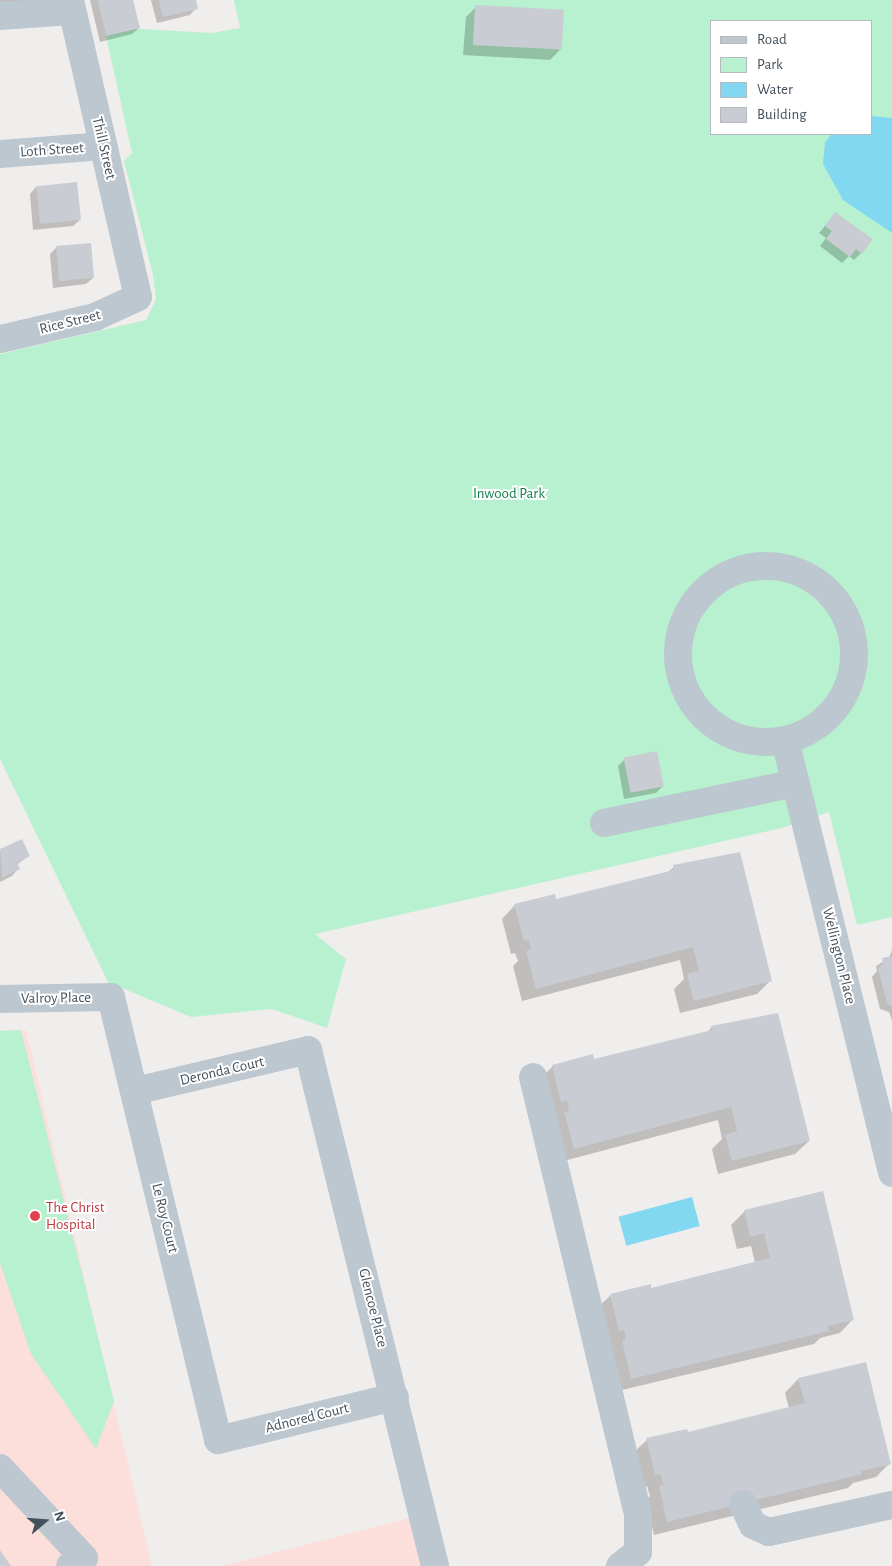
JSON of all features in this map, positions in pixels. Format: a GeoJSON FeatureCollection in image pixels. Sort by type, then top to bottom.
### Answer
{"type":"FeatureCollection","features":[{"type":"Feature","properties":{"kind":"street"},"geometry":{"type":"LineString","coordinates":[[0,16],[71,6]]}},
{"type":"Feature","properties":{"kind":"street","name":"Thill Street"},"geometry":{"type":"LineString","coordinates":[[71,6],[138,297]]}},
{"type":"Feature","properties":{"kind":"street","name":"Loth Street"},"geometry":{"type":"LineString","coordinates":[[0,154],[104,146]]}},
{"type":"Feature","properties":{"kind":"street","name":"Rice Street"},"geometry":{"type":"LineString","coordinates":[[0,339],[95,317],[138,297]]}},
{"type":"Feature","properties":{"kind":"street"},"geometry":{"type":"LineString","coordinates":[[776,566],[797,571],[813,580],[837,603],[851,633],[852,666],[842,697],[832,713],[814,727],[785,740],[752,740],[721,730],[698,711],[688,694],[679,665],[684,622],[694,603],[711,585],[752,567],[776,566]]}},
{"type":"Feature","properties":{"kind":"street","name":"Wellington Place"},"geometry":{"type":"LineString","coordinates":[[785,740],[892,1173]]}},
{"type":"Feature","properties":{"kind":"street"},"geometry":{"type":"LineString","coordinates":[[604,823],[796,783]]}},
{"type":"Feature","properties":{"kind":"street","name":"Valroy Place"},"geometry":{"type":"LineString","coordinates":[[0,999],[111,997]]}},
{"type":"Feature","properties":{"kind":"street","name":"Le Roy Court"},"geometry":{"type":"LineString","coordinates":[[111,997],[218,1440]]}},
{"type":"Feature","properties":{"kind":"street","name":"Deronda Court"},"geometry":{"type":"LineString","coordinates":[[135,1091],[308,1050]]}},
{"type":"Feature","properties":{"kind":"street","name":"Glencoe Place"},"geometry":{"type":"LineString","coordinates":[[308,1050],[395,1397],[435,1566]]}},
{"type":"Feature","properties":{"kind":"street"},"geometry":{"type":"LineString","coordinates":[[533,1077],[638,1516],[638,1552],[620,1566]]}},
{"type":"Feature","properties":{"kind":"street","name":"Adnored Court"},"geometry":{"type":"LineString","coordinates":[[218,1440],[395,1397]]}},
{"type":"Feature","properties":{"kind":"street"},"geometry":{"type":"LineString","coordinates":[[0,1468],[84,1558],[70,1566]]}},
{"type":"Feature","properties":{"kind":"street"},"geometry":{"type":"LineString","coordinates":[[744,1504],[753,1525],[769,1532],[892,1504]]}},
{"type":"Feature","properties":{"kind":"shaded area","name":"The Christ Hospital"},"geometry":{"type":"Polygon","coordinates":[[[26,1030],[152,1566],[0,1566],[0,1031],[26,1030]]]}},
{"type":"Feature","properties":{"kind":"shaded area"},"geometry":{"type":"Polygon","coordinates":[[[422,1515],[435,1566],[222,1566],[422,1515]]]}},
{"type":"Feature","properties":{"kind":"green space","name":"Inwood Park"},"geometry":{"type":"Polygon","coordinates":[[[234,0],[892,0],[892,917],[857,925],[829,812],[782,828],[315,934],[346,959],[327,1028],[272,1009],[191,1017],[108,982],[0,759],[0,354],[146,320],[156,299],[153,275],[124,161],[132,153],[104,27],[212,33],[240,28],[234,0]]]}},
{"type":"Feature","properties":{"kind":"green space"},"geometry":{"type":"Polygon","coordinates":[[[21,1030],[114,1401],[96,1449],[31,1354],[0,1263],[0,1031],[21,1030]]]}},
{"type":"Feature","properties":{"kind":"water"},"geometry":{"type":"Polygon","coordinates":[[[872,116],[892,118],[892,233],[843,200],[823,164],[825,142],[831,135],[872,135],[872,116]]]}},
{"type":"Feature","properties":{"kind":"water"},"geometry":{"type":"Polygon","coordinates":[[[692,1197],[700,1226],[626,1246],[619,1217],[692,1197]]]}},
{"type":"Feature","properties":{"kind":"building"},"geometry":{"type":"Polygon","coordinates":[[[98,0],[133,0],[140,28],[106,36],[98,0]]]}},
{"type":"Feature","properties":{"kind":"building"},"geometry":{"type":"Polygon","coordinates":[[[159,0],[196,0],[198,9],[163,17],[159,0]]]}},
{"type":"Feature","properties":{"kind":"building"},"geometry":{"type":"Polygon","coordinates":[[[475,5],[564,10],[562,50],[473,45],[475,5]]]}},
{"type":"Feature","properties":{"kind":"building"},"geometry":{"type":"Polygon","coordinates":[[[77,182],[81,220],[40,224],[36,186],[77,182]]]}},
{"type":"Feature","properties":{"kind":"building"},"geometry":{"type":"Polygon","coordinates":[[[835,212],[873,239],[862,254],[856,249],[850,257],[826,239],[832,231],[825,226],[835,212]]]}},
{"type":"Feature","properties":{"kind":"building"},"geometry":{"type":"Polygon","coordinates":[[[91,243],[94,278],[59,281],[56,246],[91,243]]]}},
{"type":"Feature","properties":{"kind":"building"},"geometry":{"type":"Polygon","coordinates":[[[657,751],[664,786],[630,793],[624,757],[657,751]]]}},
{"type":"Feature","properties":{"kind":"building"},"geometry":{"type":"Polygon","coordinates":[[[22,839],[30,856],[17,863],[20,869],[2,878],[0,849],[22,839]]]}},
{"type":"Feature","properties":{"kind":"building"},"geometry":{"type":"Polygon","coordinates":[[[740,852],[772,981],[694,1001],[687,974],[699,971],[693,947],[536,989],[526,951],[531,950],[529,940],[524,941],[514,904],[555,894],[556,899],[674,870],[673,865],[740,852]]]}},
{"type":"Feature","properties":{"kind":"building"},"geometry":{"type":"Polygon","coordinates":[[[892,956],[892,1007],[887,1003],[878,969],[883,963],[882,958],[892,956]]]}},
{"type":"Feature","properties":{"kind":"building"},"geometry":{"type":"Polygon","coordinates":[[[778,1013],[810,1141],[732,1161],[725,1135],[737,1131],[731,1107],[574,1149],[564,1112],[569,1111],[567,1100],[561,1102],[552,1065],[593,1054],[594,1059],[712,1030],[711,1026],[778,1013]]]}},
{"type":"Feature","properties":{"kind":"building"},"geometry":{"type":"Polygon","coordinates":[[[823,1191],[854,1320],[828,1326],[829,1331],[631,1379],[622,1340],[626,1340],[624,1330],[619,1331],[610,1294],[651,1284],[651,1288],[770,1258],[764,1233],[750,1237],[744,1210],[823,1191]]]}},
{"type":"Feature","properties":{"kind":"building"},"geometry":{"type":"Polygon","coordinates":[[[866,1362],[891,1464],[861,1471],[862,1474],[667,1522],[659,1486],[663,1485],[661,1474],[655,1475],[646,1438],[687,1429],[688,1432],[805,1403],[798,1378],[866,1362]]]}},
{"type":"Feature","properties":{"kind":"building"},"geometry":{"type":"Polygon","coordinates":[[[0,1550],[11,1566],[0,1566],[0,1550]]]}},
{"type":"Feature","properties":{"kind":"place","name":"The Christ Hospital"},"geometry":{"type":"Point","coordinates":[35,1216]}}]}
